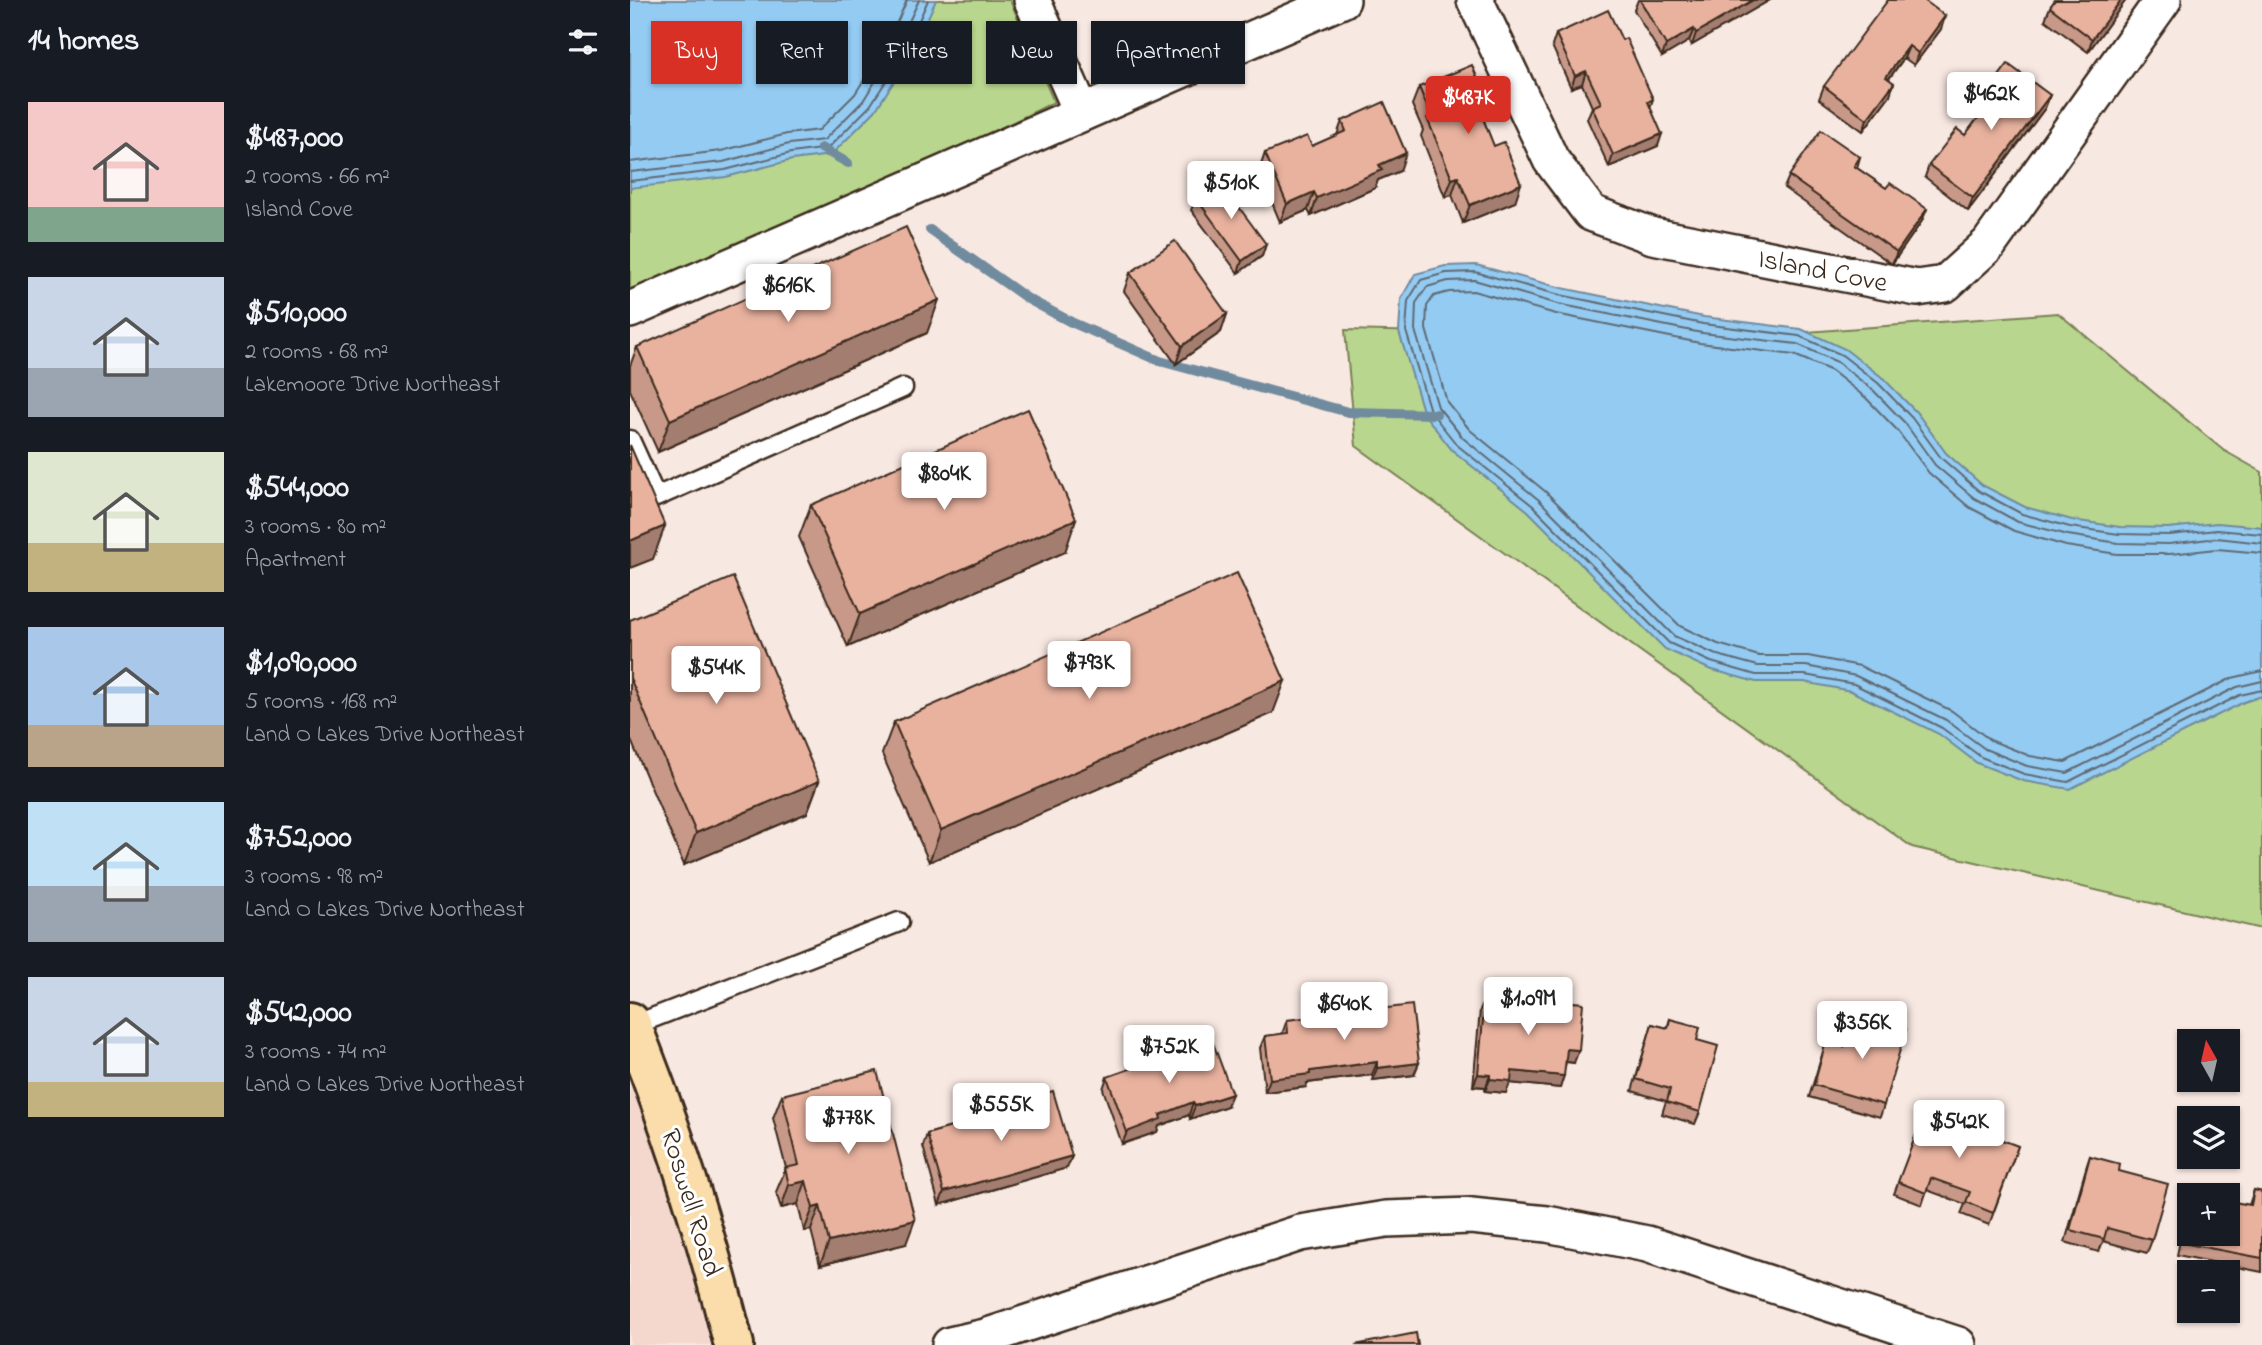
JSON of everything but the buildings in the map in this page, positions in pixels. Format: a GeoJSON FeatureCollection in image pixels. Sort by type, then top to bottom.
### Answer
{"type":"FeatureCollection","features":[{"type":"Feature","properties":{"kind":"main road","name":"Roswell Road"},"geometry":{"type":"LineString","coordinates":[[631,1024],[663,1105],[708,1245],[734,1345]]}},
{"type":"Feature","properties":{"kind":"street"},"geometry":{"type":"LineString","coordinates":[[1032,0],[1082,114]]}},
{"type":"Feature","properties":{"kind":"street"},"geometry":{"type":"LineString","coordinates":[[630,310],[1082,114],[1310,7],[1342,0]]}},
{"type":"Feature","properties":{"kind":"street","name":"Island Cove"},"geometry":{"type":"LineString","coordinates":[[1475,0],[1550,160],[1591,213],[1653,236],[1917,288],[1945,284],[1989,244],[2163,0]]}},
{"type":"Feature","properties":{"kind":"street"},"geometry":{"type":"LineString","coordinates":[[950,1345],[998,1332],[1300,1233],[1386,1219],[1471,1216],[1547,1224],[1647,1244],[1958,1345]]}},
{"type":"Feature","properties":{"kind":"lane"},"geometry":{"type":"LineString","coordinates":[[630,440],[656,497],[903,388]]}},
{"type":"Feature","properties":{"kind":"lane"},"geometry":{"type":"LineString","coordinates":[[631,1024],[899,922]]}},
{"type":"Feature","properties":{"kind":"shaded area"},"geometry":{"type":"Polygon","coordinates":[[[630,1039],[649,1091],[710,1345],[630,1345],[630,1039]]]}},
{"type":"Feature","properties":{"kind":"green space"},"geometry":{"type":"Polygon","coordinates":[[[630,0],[1010,0],[1019,21],[986,21],[986,84],[1046,84],[1054,102],[942,157],[630,293],[630,0]]]}},
{"type":"Feature","properties":{"kind":"green space"},"geometry":{"type":"Polygon","coordinates":[[[2058,313],[2223,450],[2262,472],[2262,929],[1912,847],[1356,446],[1345,330],[1713,339],[2058,313]]]}},
{"type":"Feature","properties":{"kind":"water"},"geometry":{"type":"Polygon","coordinates":[[[630,0],[936,0],[926,21],[862,21],[862,84],[892,84],[875,111],[831,155],[792,160],[726,177],[630,188],[630,0]]]}},
{"type":"Feature","properties":{"kind":"water"},"geometry":{"type":"Polygon","coordinates":[[[1476,265],[1562,288],[1704,317],[1801,329],[1845,349],[1883,378],[1917,413],[1946,453],[1982,485],[2025,507],[2072,520],[2120,527],[2168,528],[2217,523],[2262,527],[2262,696],[2244,702],[2070,789],[2023,781],[1977,763],[1939,734],[1851,691],[1804,682],[1756,682],[1709,669],[1665,649],[1528,511],[1452,450],[1424,414],[1399,332],[1401,299],[1415,274],[1445,266],[1476,265]]]}},
{"type":"Feature","properties":{"kind":"waterway"},"geometry":{"type":"LineString","coordinates":[[821,148],[848,163]]}},
{"type":"Feature","properties":{"kind":"waterway"},"geometry":{"type":"LineString","coordinates":[[930,230],[1028,299],[1071,322],[1160,361],[1348,412],[1436,414]]}}]}
